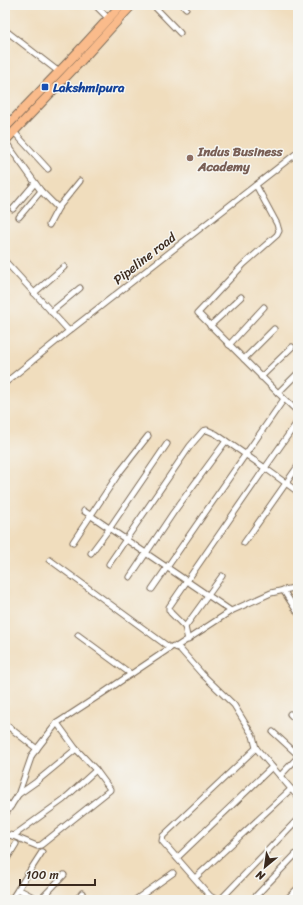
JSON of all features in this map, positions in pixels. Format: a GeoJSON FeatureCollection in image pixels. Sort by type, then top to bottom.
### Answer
{"type":"FeatureCollection","features":[{"type":"Feature","properties":{"kind":"highway"},"geometry":{"type":"LineString","coordinates":[[5,128],[109,18],[126,6]]}},
{"type":"Feature","properties":{"kind":"highway"},"geometry":{"type":"LineString","coordinates":[[5,141],[80,62],[126,6]]}},
{"type":"Feature","properties":{"kind":"street"},"geometry":{"type":"LineString","coordinates":[[153,5],[180,33]]}},
{"type":"Feature","properties":{"kind":"street"},"geometry":{"type":"LineString","coordinates":[[97,6],[109,18]]}},
{"type":"Feature","properties":{"kind":"street"},"geometry":{"type":"LineString","coordinates":[[5,30],[59,72]]}},
{"type":"Feature","properties":{"kind":"street"},"geometry":{"type":"LineString","coordinates":[[5,115],[12,121]]}},
{"type":"Feature","properties":{"kind":"street"},"geometry":{"type":"LineString","coordinates":[[14,132],[48,169]]}},
{"type":"Feature","properties":{"kind":"street"},"geometry":{"type":"LineString","coordinates":[[5,141],[41,191],[58,208]]}},
{"type":"Feature","properties":{"kind":"street","name":"Pipeline road"},"geometry":{"type":"LineString","coordinates":[[5,382],[298,152]]}},
{"type":"Feature","properties":{"kind":"street"},"geometry":{"type":"LineString","coordinates":[[50,225],[58,208],[80,181]]}},
{"type":"Feature","properties":{"kind":"street"},"geometry":{"type":"LineString","coordinates":[[14,209],[35,183]]}},
{"type":"Feature","properties":{"kind":"street"},"geometry":{"type":"LineString","coordinates":[[256,185],[278,224],[279,231],[277,235],[243,265],[198,314],[298,412]]}},
{"type":"Feature","properties":{"kind":"street"},"geometry":{"type":"LineString","coordinates":[[19,216],[41,191]]}},
{"type":"Feature","properties":{"kind":"street"},"geometry":{"type":"LineString","coordinates":[[5,261],[69,331]]}},
{"type":"Feature","properties":{"kind":"street"},"geometry":{"type":"LineString","coordinates":[[34,293],[64,267]]}},
{"type":"Feature","properties":{"kind":"street"},"geometry":{"type":"LineString","coordinates":[[51,312],[80,288]]}},
{"type":"Feature","properties":{"kind":"street"},"geometry":{"type":"LineString","coordinates":[[210,326],[241,297]]}},
{"type":"Feature","properties":{"kind":"street"},"geometry":{"type":"LineString","coordinates":[[229,345],[264,307]]}},
{"type":"Feature","properties":{"kind":"street"},"geometry":{"type":"LineString","coordinates":[[244,359],[274,328]]}},
{"type":"Feature","properties":{"kind":"street"},"geometry":{"type":"LineString","coordinates":[[261,377],[292,347]]}},
{"type":"Feature","properties":{"kind":"street"},"geometry":{"type":"LineString","coordinates":[[278,393],[298,373]]}},
{"type":"Feature","properties":{"kind":"street"},"geometry":{"type":"LineString","coordinates":[[152,589],[284,399]]}},
{"type":"Feature","properties":{"kind":"street"},"geometry":{"type":"LineString","coordinates":[[188,640],[185,627],[171,613],[169,608],[298,421]]}},
{"type":"Feature","properties":{"kind":"street"},"geometry":{"type":"LineString","coordinates":[[109,564],[190,446],[203,431],[207,430],[216,434],[298,492]]}},
{"type":"Feature","properties":{"kind":"street"},"geometry":{"type":"LineString","coordinates":[[73,542],[119,473],[148,436]]}},
{"type":"Feature","properties":{"kind":"street"},"geometry":{"type":"LineString","coordinates":[[130,577],[173,513],[226,442]]}},
{"type":"Feature","properties":{"kind":"street"},"geometry":{"type":"LineString","coordinates":[[90,553],[109,529],[167,444]]}},
{"type":"Feature","properties":{"kind":"street"},"geometry":{"type":"LineString","coordinates":[[244,543],[298,466]]}},
{"type":"Feature","properties":{"kind":"street"},"geometry":{"type":"LineString","coordinates":[[84,511],[230,611]]}},
{"type":"Feature","properties":{"kind":"street"},"geometry":{"type":"LineString","coordinates":[[50,560],[170,648]]}},
{"type":"Feature","properties":{"kind":"street"},"geometry":{"type":"LineString","coordinates":[[185,627],[222,576]]}},
{"type":"Feature","properties":{"kind":"street"},"geometry":{"type":"LineString","coordinates":[[5,815],[18,795],[32,755],[57,723],[173,646],[176,647],[188,640],[230,611],[271,593],[298,587]]}},
{"type":"Feature","properties":{"kind":"street"},"geometry":{"type":"LineString","coordinates":[[283,590],[298,613]]}},
{"type":"Feature","properties":{"kind":"street"},"geometry":{"type":"LineString","coordinates":[[78,635],[132,674]]}},
{"type":"Feature","properties":{"kind":"street"},"geometry":{"type":"LineString","coordinates":[[176,647],[234,705],[253,736],[256,748],[298,797]]}},
{"type":"Feature","properties":{"kind":"street"},"geometry":{"type":"LineString","coordinates":[[290,714],[298,722]]}},
{"type":"Feature","properties":{"kind":"street"},"geometry":{"type":"LineString","coordinates":[[5,834],[37,846],[41,845],[110,790],[96,770],[76,749],[57,723]]}},
{"type":"Feature","properties":{"kind":"street"},"geometry":{"type":"LineString","coordinates":[[5,724],[37,749]]}},
{"type":"Feature","properties":{"kind":"street"},"geometry":{"type":"LineString","coordinates":[[274,732],[298,756],[280,776]]}},
{"type":"Feature","properties":{"kind":"street"},"geometry":{"type":"LineString","coordinates":[[256,748],[163,836],[162,841],[210,896],[219,900],[298,819]]}},
{"type":"Feature","properties":{"kind":"street"},"geometry":{"type":"LineString","coordinates":[[18,795],[76,749]]}},
{"type":"Feature","properties":{"kind":"street"},"geometry":{"type":"LineString","coordinates":[[177,858],[272,767]]}},
{"type":"Feature","properties":{"kind":"street"},"geometry":{"type":"LineString","coordinates":[[13,836],[63,800],[96,770]]}},
{"type":"Feature","properties":{"kind":"street"},"geometry":{"type":"LineString","coordinates":[[195,878],[291,789]]}},
{"type":"Feature","properties":{"kind":"street"},"geometry":{"type":"LineString","coordinates":[[5,802],[10,806]]}},
{"type":"Feature","properties":{"kind":"street"},"geometry":{"type":"LineString","coordinates":[[5,862],[16,844]]}},
{"type":"Feature","properties":{"kind":"street"},"geometry":{"type":"LineString","coordinates":[[11,900],[42,852]]}},
{"type":"Feature","properties":{"kind":"street"},"geometry":{"type":"LineString","coordinates":[[252,900],[298,852]]}},
{"type":"Feature","properties":{"kind":"street"},"geometry":{"type":"LineString","coordinates":[[136,900],[173,873]]}},
{"type":"Feature","properties":{"kind":"street"},"geometry":{"type":"LineString","coordinates":[[18,889],[40,900],[64,875]]}},
{"type":"Feature","properties":{"kind":"street"},"geometry":{"type":"LineString","coordinates":[[286,900],[298,888]]}},
{"type":"Feature","properties":{"kind":"street"},"geometry":{"type":"LineString","coordinates":[[76,900],[82,893]]}},
{"type":"Feature","properties":{"kind":"place","name":"Lakshmipura"},"geometry":{"type":"Point","coordinates":[45,87]}},
{"type":"Feature","properties":{"kind":"place","name":"Indus Business Academy"},"geometry":{"type":"Point","coordinates":[190,158]}}]}
